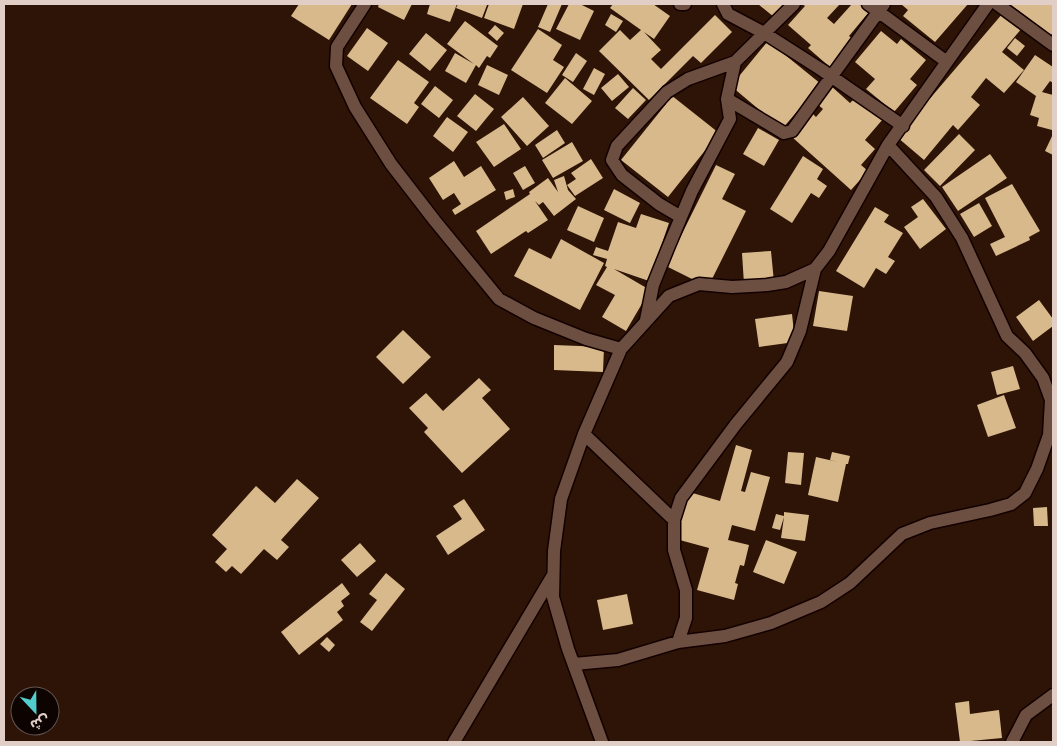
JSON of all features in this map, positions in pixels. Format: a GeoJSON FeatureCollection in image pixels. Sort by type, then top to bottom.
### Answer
{"type":"FeatureCollection","features":[{"type":"Feature","properties":{"kind":"street"},"geometry":{"type":"LineString","coordinates":[[365,4],[337,46],[336,66],[355,107],[391,164],[499,299],[534,318],[586,339],[621,349]]}},
{"type":"Feature","properties":{"kind":"street"},"geometry":{"type":"LineString","coordinates":[[680,4],[685,4]]}},
{"type":"Feature","properties":{"kind":"street"},"geometry":{"type":"LineString","coordinates":[[723,4],[728,14],[764,33],[903,126]]}},
{"type":"Feature","properties":{"kind":"street"},"geometry":{"type":"LineString","coordinates":[[681,217],[659,204],[622,175],[612,160],[617,146],[667,92],[688,79],[735,62],[794,4]]}},
{"type":"Feature","properties":{"kind":"street"},"geometry":{"type":"LineString","coordinates":[[868,4],[882,8],[947,62]]}},
{"type":"Feature","properties":{"kind":"street"},"geometry":{"type":"LineString","coordinates":[[678,642],[686,618],[686,590],[674,550],[674,520],[681,498],[736,424],[788,362],[800,331],[815,269],[829,251],[888,145],[988,4]]}},
{"type":"Feature","properties":{"kind":"street"},"geometry":{"type":"LineString","coordinates":[[997,4],[1053,46]]}},
{"type":"Feature","properties":{"kind":"street"},"geometry":{"type":"LineString","coordinates":[[727,99],[784,133],[792,131],[882,8]]}},
{"type":"Feature","properties":{"kind":"street"},"geometry":{"type":"LineString","coordinates":[[646,321],[653,285],[681,217],[692,191],[730,119],[727,99],[735,62]]}},
{"type":"Feature","properties":{"kind":"street"},"geometry":{"type":"LineString","coordinates":[[574,664],[618,660],[678,642],[726,636],[771,623],[821,602],[850,583],[902,534],[930,523],[1011,504],[1025,493],[1037,469],[1050,435],[1051,400],[1043,378],[1025,353],[1007,336],[962,238],[936,197],[888,145]]}},
{"type":"Feature","properties":{"kind":"street"},"geometry":{"type":"LineString","coordinates":[[602,742],[574,664],[553,597],[554,551],[561,499],[584,434],[621,349],[669,296],[699,284],[732,287],[786,282],[815,269]]}},
{"type":"Feature","properties":{"kind":"street"},"geometry":{"type":"LineString","coordinates":[[584,434],[674,520]]}},
{"type":"Feature","properties":{"kind":"street"},"geometry":{"type":"LineString","coordinates":[[454,742],[554,573]]}},
{"type":"Feature","properties":{"kind":"street"},"geometry":{"type":"LineString","coordinates":[[1012,742],[1026,715],[1053,694]]}},
{"type":"Feature","properties":{"kind":"building"},"geometry":{"type":"Polygon","coordinates":[[[299,4],[352,4],[329,40],[291,16],[299,4]]]}},
{"type":"Feature","properties":{"kind":"building"},"geometry":{"type":"Polygon","coordinates":[[[379,4],[412,4],[404,20],[378,7],[379,4]]]}},
{"type":"Feature","properties":{"kind":"building"},"geometry":{"type":"Polygon","coordinates":[[[430,4],[457,4],[450,22],[427,14],[430,4]]]}},
{"type":"Feature","properties":{"kind":"building"},"geometry":{"type":"Polygon","coordinates":[[[458,4],[487,5],[482,18],[456,8],[458,4]]]}},
{"type":"Feature","properties":{"kind":"building"},"geometry":{"type":"Polygon","coordinates":[[[489,4],[523,4],[514,29],[484,18],[489,4]]]}},
{"type":"Feature","properties":{"kind":"building"},"geometry":{"type":"Polygon","coordinates":[[[548,4],[562,4],[550,32],[538,27],[548,4]]]}},
{"type":"Feature","properties":{"kind":"building"},"geometry":{"type":"Polygon","coordinates":[[[569,4],[580,4],[594,11],[580,40],[556,29],[569,4]]]}},
{"type":"Feature","properties":{"kind":"building"},"geometry":{"type":"Polygon","coordinates":[[[613,4],[653,4],[670,16],[654,39],[644,32],[661,50],[651,59],[661,69],[715,15],[732,32],[701,63],[693,56],[649,100],[599,51],[620,30],[630,40],[641,30],[610,8],[613,4]]]}},
{"type":"Feature","properties":{"kind":"building"},"geometry":{"type":"Polygon","coordinates":[[[758,4],[785,4],[774,17],[758,4]]]}},
{"type":"Feature","properties":{"kind":"building"},"geometry":{"type":"Polygon","coordinates":[[[802,4],[840,4],[827,18],[834,24],[852,4],[860,4],[869,12],[849,36],[855,41],[831,68],[808,48],[811,45],[788,25],[805,6],[802,4]]]}},
{"type":"Feature","properties":{"kind":"building"},"geometry":{"type":"Polygon","coordinates":[[[901,4],[968,4],[935,42],[903,16],[908,10],[901,4]]]}},
{"type":"Feature","properties":{"kind":"building"},"geometry":{"type":"Polygon","coordinates":[[[1009,4],[1053,4],[1053,32],[1051,35],[1009,4]]]}},
{"type":"Feature","properties":{"kind":"building"},"geometry":{"type":"Polygon","coordinates":[[[1003,13],[1022,28],[1002,52],[1024,70],[1004,93],[986,78],[971,97],[980,105],[958,130],[953,125],[924,160],[897,137],[1003,13]]]}},
{"type":"Feature","properties":{"kind":"building"},"geometry":{"type":"Polygon","coordinates":[[[611,14],[623,21],[616,32],[605,25],[611,14]]]}},
{"type":"Feature","properties":{"kind":"building"},"geometry":{"type":"Polygon","coordinates":[[[465,21],[498,46],[490,58],[487,56],[479,68],[476,65],[466,83],[445,71],[455,53],[474,64],[447,44],[465,21]]]}},
{"type":"Feature","properties":{"kind":"building"},"geometry":{"type":"Polygon","coordinates":[[[495,25],[504,33],[497,41],[488,33],[495,25]]]}},
{"type":"Feature","properties":{"kind":"building"},"geometry":{"type":"Polygon","coordinates":[[[367,28],[388,43],[368,71],[347,56],[367,28]]]}},
{"type":"Feature","properties":{"kind":"building"},"geometry":{"type":"Polygon","coordinates":[[[538,29],[562,45],[553,60],[564,67],[547,93],[511,70],[538,29]]]}},
{"type":"Feature","properties":{"kind":"building"},"geometry":{"type":"Polygon","coordinates":[[[881,31],[897,44],[901,39],[926,60],[910,79],[917,85],[894,112],[866,89],[875,79],[855,62],[881,31]]]}},
{"type":"Feature","properties":{"kind":"building"},"geometry":{"type":"Polygon","coordinates":[[[426,33],[447,50],[430,71],[409,54],[426,33]]]}},
{"type":"Feature","properties":{"kind":"building"},"geometry":{"type":"Polygon","coordinates":[[[1015,38],[1025,46],[1017,56],[1007,48],[1015,38]]]}},
{"type":"Feature","properties":{"kind":"building"},"geometry":{"type":"Polygon","coordinates":[[[768,41],[821,84],[782,129],[731,86],[768,41]]]}},
{"type":"Feature","properties":{"kind":"building"},"geometry":{"type":"Polygon","coordinates":[[[576,53],[587,61],[573,82],[562,75],[576,53]]]}},
{"type":"Feature","properties":{"kind":"building"},"geometry":{"type":"Polygon","coordinates":[[[1035,55],[1053,67],[1053,83],[1050,81],[1042,92],[1053,95],[1052,130],[1037,126],[1039,118],[1030,115],[1036,96],[1016,82],[1035,55]]]}},
{"type":"Feature","properties":{"kind":"building"},"geometry":{"type":"Polygon","coordinates":[[[398,60],[429,82],[414,103],[419,107],[407,124],[370,98],[398,60]]]}},
{"type":"Feature","properties":{"kind":"building"},"geometry":{"type":"Polygon","coordinates":[[[487,65],[508,75],[499,95],[478,85],[487,65]]]}},
{"type":"Feature","properties":{"kind":"building"},"geometry":{"type":"Polygon","coordinates":[[[594,68],[605,74],[594,95],[583,89],[594,68]]]}},
{"type":"Feature","properties":{"kind":"building"},"geometry":{"type":"Polygon","coordinates":[[[618,74],[629,87],[612,101],[601,88],[618,74]]]}},
{"type":"Feature","properties":{"kind":"building"},"geometry":{"type":"Polygon","coordinates":[[[565,78],[592,101],[572,124],[545,103],[565,78]]]}},
{"type":"Feature","properties":{"kind":"building"},"geometry":{"type":"Polygon","coordinates":[[[435,86],[453,100],[439,118],[421,104],[435,86]]]}},
{"type":"Feature","properties":{"kind":"building"},"geometry":{"type":"Polygon","coordinates":[[[831,86],[850,103],[857,96],[883,119],[865,140],[875,149],[861,165],[868,171],[851,190],[792,137],[813,114],[816,117],[823,109],[816,103],[831,86]]]}},
{"type":"Feature","properties":{"kind":"building"},"geometry":{"type":"Polygon","coordinates":[[[633,88],[646,100],[628,119],[615,108],[633,88]]]}},
{"type":"Feature","properties":{"kind":"building"},"geometry":{"type":"Polygon","coordinates":[[[475,94],[494,109],[476,131],[457,116],[475,94]]]}},
{"type":"Feature","properties":{"kind":"building"},"geometry":{"type":"Polygon","coordinates":[[[671,95],[719,133],[668,197],[621,160],[666,104],[664,103],[671,95]]]}},
{"type":"Feature","properties":{"kind":"building"},"geometry":{"type":"Polygon","coordinates":[[[523,97],[549,126],[527,146],[501,117],[523,97]]]}},
{"type":"Feature","properties":{"kind":"building"},"geometry":{"type":"Polygon","coordinates":[[[447,117],[468,132],[453,152],[433,136],[447,117]]]}},
{"type":"Feature","properties":{"kind":"building"},"geometry":{"type":"Polygon","coordinates":[[[504,124],[521,149],[494,167],[476,142],[504,124]]]}},
{"type":"Feature","properties":{"kind":"building"},"geometry":{"type":"Polygon","coordinates":[[[758,128],[779,140],[764,166],[743,154],[758,128]]]}},
{"type":"Feature","properties":{"kind":"building"},"geometry":{"type":"Polygon","coordinates":[[[557,130],[565,143],[543,158],[535,145],[557,130]]]}},
{"type":"Feature","properties":{"kind":"building"},"geometry":{"type":"Polygon","coordinates":[[[959,134],[975,150],[940,186],[924,170],[959,134]]]}},
{"type":"Feature","properties":{"kind":"building"},"geometry":{"type":"Polygon","coordinates":[[[1053,134],[1053,155],[1045,151],[1053,134]]]}},
{"type":"Feature","properties":{"kind":"building"},"geometry":{"type":"Polygon","coordinates":[[[572,142],[583,161],[553,178],[542,160],[572,142]]]}},
{"type":"Feature","properties":{"kind":"building"},"geometry":{"type":"Polygon","coordinates":[[[990,154],[1007,178],[958,211],[942,187],[990,154]]]}},
{"type":"Feature","properties":{"kind":"building"},"geometry":{"type":"Polygon","coordinates":[[[803,156],[823,169],[817,179],[827,186],[819,198],[811,193],[792,223],[770,209],[803,156]]]}},
{"type":"Feature","properties":{"kind":"building"},"geometry":{"type":"Polygon","coordinates":[[[591,159],[603,178],[575,196],[567,185],[576,179],[571,173],[591,159]]]}},
{"type":"Feature","properties":{"kind":"building"},"geometry":{"type":"Polygon","coordinates":[[[454,161],[464,177],[481,166],[496,190],[455,215],[452,210],[461,204],[454,193],[443,200],[429,178],[454,161]]]}},
{"type":"Feature","properties":{"kind":"building"},"geometry":{"type":"Polygon","coordinates":[[[716,165],[735,174],[722,199],[746,211],[708,287],[666,266],[716,165]]]}},
{"type":"Feature","properties":{"kind":"building"},"geometry":{"type":"Polygon","coordinates":[[[525,166],[535,183],[523,190],[513,173],[525,166]]]}},
{"type":"Feature","properties":{"kind":"building"},"geometry":{"type":"Polygon","coordinates":[[[564,176],[568,190],[576,199],[554,216],[543,202],[539,205],[535,201],[548,220],[528,233],[526,231],[491,254],[476,231],[530,194],[529,192],[548,178],[558,192],[554,180],[564,176]]]}},
{"type":"Feature","properties":{"kind":"building"},"geometry":{"type":"Polygon","coordinates":[[[1012,184],[1040,231],[1029,237],[1030,240],[996,256],[990,244],[1005,237],[985,198],[1012,184]]]}},
{"type":"Feature","properties":{"kind":"building"},"geometry":{"type":"Polygon","coordinates":[[[513,189],[515,197],[506,200],[504,192],[513,189]]]}},
{"type":"Feature","properties":{"kind":"building"},"geometry":{"type":"Polygon","coordinates":[[[614,189],[640,203],[630,223],[604,210],[614,189]]]}},
{"type":"Feature","properties":{"kind":"building"},"geometry":{"type":"Polygon","coordinates":[[[923,199],[946,229],[920,249],[904,227],[918,217],[911,207],[923,199]]]}},
{"type":"Feature","properties":{"kind":"building"},"geometry":{"type":"Polygon","coordinates":[[[979,203],[992,226],[974,237],[960,214],[979,203]]]}},
{"type":"Feature","properties":{"kind":"building"},"geometry":{"type":"Polygon","coordinates":[[[578,206],[604,218],[594,242],[567,230],[578,206]]]}},
{"type":"Feature","properties":{"kind":"building"},"geometry":{"type":"Polygon","coordinates":[[[875,207],[889,215],[884,222],[903,233],[888,257],[895,261],[886,274],[876,268],[864,288],[836,271],[875,207]]]}},
{"type":"Feature","properties":{"kind":"building"},"geometry":{"type":"Polygon","coordinates":[[[641,214],[669,223],[649,281],[614,269],[650,290],[626,331],[602,317],[615,295],[596,285],[607,267],[605,266],[607,259],[593,255],[596,247],[608,251],[618,222],[636,228],[641,214]]]}},
{"type":"Feature","properties":{"kind":"building"},"geometry":{"type":"Polygon","coordinates":[[[561,239],[604,263],[580,310],[514,276],[529,248],[551,259],[561,239]]]}},
{"type":"Feature","properties":{"kind":"building"},"geometry":{"type":"Polygon","coordinates":[[[771,251],[774,282],[744,284],[742,253],[771,251]]]}},
{"type":"Feature","properties":{"kind":"building"},"geometry":{"type":"Polygon","coordinates":[[[819,291],[853,296],[847,331],[813,326],[819,291]]]}},
{"type":"Feature","properties":{"kind":"building"},"geometry":{"type":"Polygon","coordinates":[[[1039,300],[1053,319],[1053,326],[1033,341],[1016,317],[1039,300]]]}},
{"type":"Feature","properties":{"kind":"building"},"geometry":{"type":"Polygon","coordinates":[[[792,314],[795,342],[759,347],[755,319],[792,314]]]}},
{"type":"Feature","properties":{"kind":"building"},"geometry":{"type":"Polygon","coordinates":[[[403,330],[431,357],[403,384],[376,357],[403,330]]]}},
{"type":"Feature","properties":{"kind":"building"},"geometry":{"type":"Polygon","coordinates":[[[554,345],[604,347],[603,372],[554,370],[554,345]]]}},
{"type":"Feature","properties":{"kind":"building"},"geometry":{"type":"Polygon","coordinates":[[[1013,366],[1020,389],[997,395],[991,372],[1013,366]]]}},
{"type":"Feature","properties":{"kind":"building"},"geometry":{"type":"Polygon","coordinates":[[[479,378],[491,390],[482,398],[510,429],[462,473],[424,432],[428,428],[409,408],[426,393],[443,411],[479,378]]]}},
{"type":"Feature","properties":{"kind":"building"},"geometry":{"type":"Polygon","coordinates":[[[1004,395],[1016,428],[988,437],[977,405],[1004,395]]]}},
{"type":"Feature","properties":{"kind":"building"},"geometry":{"type":"Polygon","coordinates":[[[736,445],[752,450],[741,491],[745,492],[751,472],[770,477],[755,531],[732,525],[728,540],[749,545],[744,566],[740,565],[735,583],[738,584],[734,600],[697,590],[709,548],[676,539],[689,492],[720,501],[736,445]]]}},
{"type":"Feature","properties":{"kind":"building"},"geometry":{"type":"Polygon","coordinates":[[[788,452],[804,453],[801,485],[785,483],[788,452]]]}},
{"type":"Feature","properties":{"kind":"building"},"geometry":{"type":"Polygon","coordinates":[[[832,452],[850,456],[848,464],[846,464],[838,502],[808,495],[816,457],[838,462],[830,460],[832,452]]]}},
{"type":"Feature","properties":{"kind":"building"},"geometry":{"type":"Polygon","coordinates":[[[297,479],[319,498],[281,540],[289,547],[277,560],[264,549],[241,574],[232,566],[226,572],[215,562],[227,549],[212,535],[256,486],[275,503],[297,479]]]}},
{"type":"Feature","properties":{"kind":"building"},"geometry":{"type":"Polygon","coordinates":[[[464,499],[485,530],[448,555],[436,536],[462,519],[453,506],[464,499]]]}},
{"type":"Feature","properties":{"kind":"building"},"geometry":{"type":"Polygon","coordinates":[[[1047,507],[1048,526],[1034,526],[1033,508],[1047,507]]]}},
{"type":"Feature","properties":{"kind":"building"},"geometry":{"type":"Polygon","coordinates":[[[784,512],[809,515],[805,541],[781,538],[784,517],[780,530],[772,528],[776,514],[784,516],[784,512]]]}},
{"type":"Feature","properties":{"kind":"building"},"geometry":{"type":"Polygon","coordinates":[[[766,540],[797,552],[784,584],[753,572],[766,540]]]}},
{"type":"Feature","properties":{"kind":"building"},"geometry":{"type":"Polygon","coordinates":[[[360,543],[376,561],[357,577],[341,560],[360,543]]]}},
{"type":"Feature","properties":{"kind":"building"},"geometry":{"type":"Polygon","coordinates":[[[386,573],[405,589],[372,631],[360,622],[377,600],[369,594],[386,573]]]}},
{"type":"Feature","properties":{"kind":"building"},"geometry":{"type":"Polygon","coordinates":[[[342,583],[350,594],[341,601],[344,606],[337,612],[343,620],[299,655],[281,632],[342,583]]]}},
{"type":"Feature","properties":{"kind":"building"},"geometry":{"type":"Polygon","coordinates":[[[627,594],[633,624],[603,630],[597,600],[627,594]]]}},
{"type":"Feature","properties":{"kind":"building"},"geometry":{"type":"Polygon","coordinates":[[[327,637],[335,645],[329,652],[320,644],[327,637]]]}},
{"type":"Feature","properties":{"kind":"building"},"geometry":{"type":"Polygon","coordinates":[[[969,701],[970,714],[999,710],[1002,738],[960,742],[955,703],[969,701]]]}}]}
